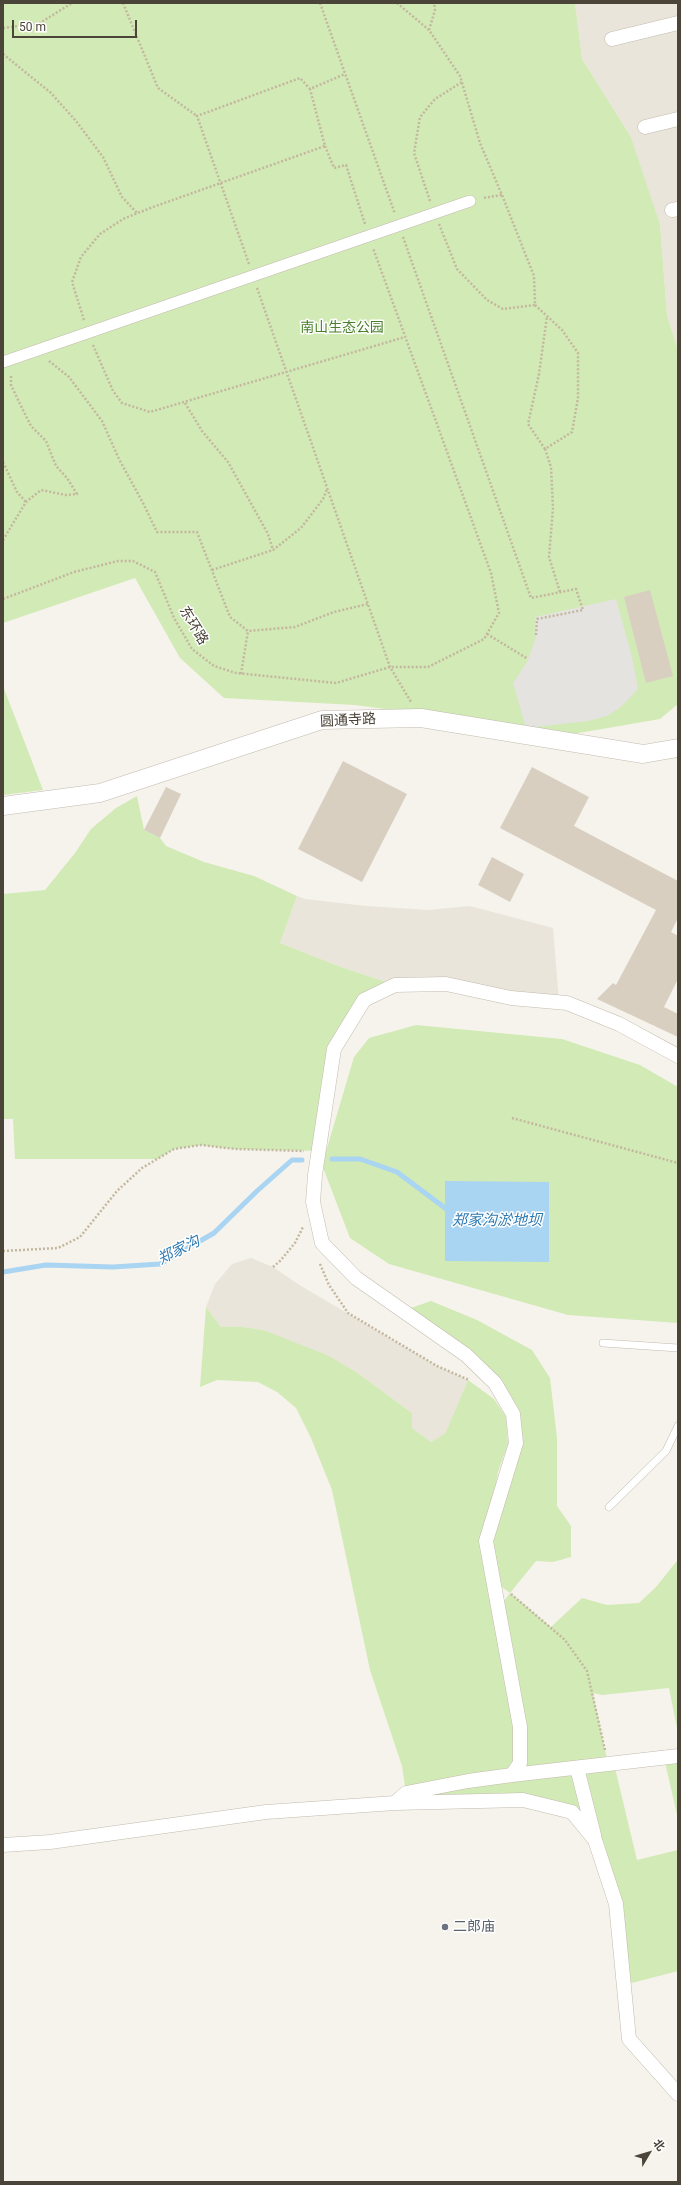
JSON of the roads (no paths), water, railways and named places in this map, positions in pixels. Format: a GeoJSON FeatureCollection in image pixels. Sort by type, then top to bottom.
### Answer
{"type":"FeatureCollection","features":[{"type":"Feature","properties":{"kind":"street"},"geometry":{"type":"LineString","coordinates":[[612,39],[678,23]]}},
{"type":"Feature","properties":{"kind":"street"},"geometry":{"type":"LineString","coordinates":[[645,127],[678,119]]}},
{"type":"Feature","properties":{"kind":"street"},"geometry":{"type":"LineString","coordinates":[[6,360],[470,201]]}},
{"type":"Feature","properties":{"kind":"street","name":"圆通寺路"},"geometry":{"type":"LineString","coordinates":[[3,806],[100,793],[322,720],[421,718],[644,754],[678,748]]}},
{"type":"Feature","properties":{"kind":"street"},"geometry":{"type":"LineString","coordinates":[[512,1775],[520,1763],[520,1727],[486,1540],[516,1443],[513,1414],[495,1383],[466,1355],[356,1278],[322,1243],[313,1202],[318,1151],[334,1049],[364,1000],[395,985],[446,984],[511,998],[567,1003],[619,1024],[678,1056]]}},
{"type":"Feature","properties":{"kind":"street"},"geometry":{"type":"LineString","coordinates":[[395,1803],[406,1793],[468,1781],[678,1756]]}},
{"type":"Feature","properties":{"kind":"street"},"geometry":{"type":"LineString","coordinates":[[577,1768],[595,1840],[616,1904],[630,2038],[678,2094]]}},
{"type":"Feature","properties":{"kind":"street"},"geometry":{"type":"LineString","coordinates":[[3,1845],[50,1842],[266,1812],[395,1803],[523,1800],[572,1812],[595,1840]]}},
{"type":"Feature","properties":{"kind":"lane"},"geometry":{"type":"LineString","coordinates":[[603,1343],[678,1348]]}},
{"type":"Feature","properties":{"kind":"lane"},"geometry":{"type":"LineString","coordinates":[[609,1507],[666,1451],[678,1426]]}},
{"type":"Feature","properties":{"kind":"water","name":"郑家沟淤地坝"},"geometry":{"type":"Polygon","coordinates":[[[445,1181],[549,1182],[549,1262],[445,1261],[445,1181]]]}},
{"type":"Feature","properties":{"kind":"waterway","name":"郑家沟"},"geometry":{"type":"LineString","coordinates":[[332,1159],[360,1159],[397,1172],[445,1208]]}},
{"type":"Feature","properties":{"kind":"waterway","name":"郑家沟"},"geometry":{"type":"LineString","coordinates":[[3,1272],[46,1265],[113,1267],[160,1264],[214,1233],[257,1191],[292,1160],[302,1160]]}},
{"type":"Feature","properties":{"kind":"place","name":"二郎庙"},"geometry":{"type":"Point","coordinates":[445,1927]}},
{"type":"Feature","properties":{"kind":"park label","name":"南山生态公园"},"geometry":{"type":"Point","coordinates":[342,328]}}]}
